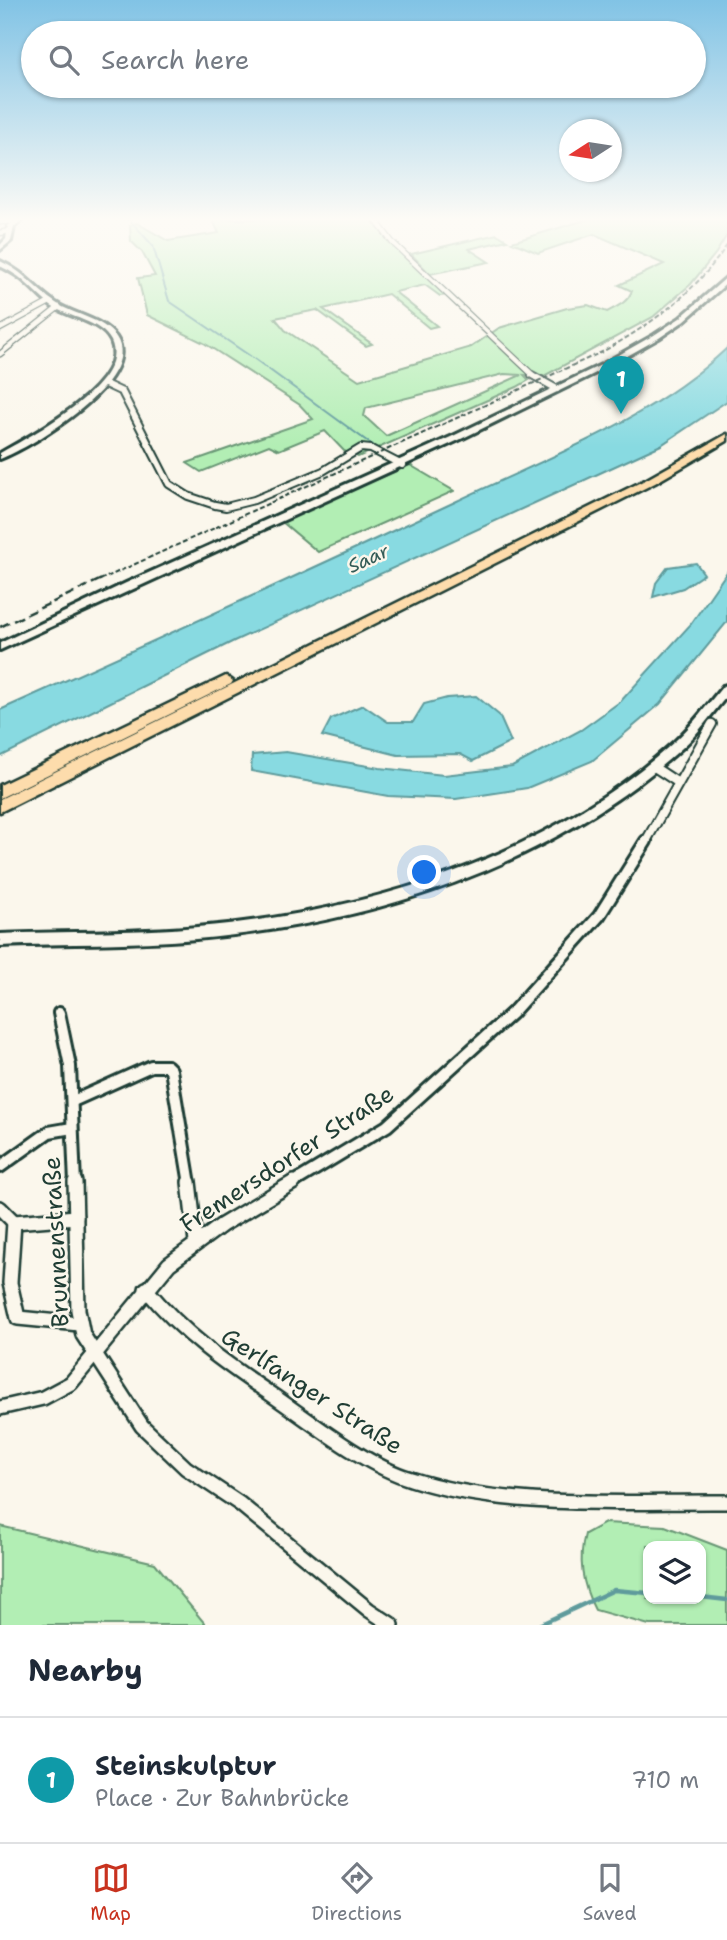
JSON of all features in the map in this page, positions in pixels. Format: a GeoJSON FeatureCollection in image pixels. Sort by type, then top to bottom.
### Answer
{"type":"FeatureCollection","features":[{"type":"Feature","properties":{"kind":"highway"},"geometry":{"type":"LineString","coordinates":[[603,500],[727,426]]}},
{"type":"Feature","properties":{"kind":"highway"},"geometry":{"type":"LineString","coordinates":[[0,806],[727,437]]}},
{"type":"Feature","properties":{"kind":"highway"},"geometry":{"type":"LineString","coordinates":[[0,792],[583,510]]}},
{"type":"Feature","properties":{"kind":"main road"},"geometry":{"type":"LineString","coordinates":[[0,456],[79,405],[105,384],[118,364],[116,344],[97,325],[59,307],[42,295]]}},
{"type":"Feature","properties":{"kind":"main road"},"geometry":{"type":"LineString","coordinates":[[0,647],[179,561],[402,465],[557,389],[681,322],[712,295]]}},
{"type":"Feature","properties":{"kind":"main road"},"geometry":{"type":"LineString","coordinates":[[0,940],[198,933],[265,925],[407,893],[518,851],[597,807],[654,767],[706,717],[727,689]]}},
{"type":"Feature","properties":{"kind":"street"},"geometry":{"type":"LineString","coordinates":[[449,295],[506,347],[528,373],[557,389]]}},
{"type":"Feature","properties":{"kind":"street"},"geometry":{"type":"LineString","coordinates":[[0,328],[50,302]]}},
{"type":"Feature","properties":{"kind":"street"},"geometry":{"type":"LineString","coordinates":[[0,354],[59,307]]}},
{"type":"Feature","properties":{"kind":"street"},"geometry":{"type":"LineString","coordinates":[[105,384],[122,392],[169,484],[188,496],[215,505],[226,507],[254,500],[323,471],[361,448],[371,449],[402,465]]}},
{"type":"Feature","properties":{"kind":"street","name":"Fremersdorfer Straße"},"geometry":{"type":"LineString","coordinates":[[0,1408],[44,1399],[68,1386],[146,1289],[196,1242],[387,1126],[513,1013],[599,916],[631,867],[712,724]]}},
{"type":"Feature","properties":{"kind":"street"},"geometry":{"type":"LineString","coordinates":[[654,767],[677,782]]}},
{"type":"Feature","properties":{"kind":"street","name":"Brunnenstraße"},"geometry":{"type":"LineString","coordinates":[[59,1013],[69,1055],[73,1101],[79,1324],[83,1335],[142,1426],[159,1445],[186,1468],[240,1504],[369,1610],[392,1625]]}},
{"type":"Feature","properties":{"kind":"street"},"geometry":{"type":"LineString","coordinates":[[73,1101],[160,1063],[172,1070],[196,1242]]}},
{"type":"Feature","properties":{"kind":"street"},"geometry":{"type":"LineString","coordinates":[[0,1167],[49,1132],[72,1128]]}},
{"type":"Feature","properties":{"kind":"street"},"geometry":{"type":"LineString","coordinates":[[0,1208],[14,1222],[12,1274],[13,1297],[18,1318],[79,1324]]}},
{"type":"Feature","properties":{"kind":"street"},"geometry":{"type":"LineString","coordinates":[[14,1222],[76,1217]]}},
{"type":"Feature","properties":{"kind":"street","name":"Gerlfanger Straße"},"geometry":{"type":"LineString","coordinates":[[146,1289],[170,1318],[203,1348],[349,1448],[409,1479],[470,1494],[517,1499],[727,1502]]}},
{"type":"Feature","properties":{"kind":"green space"},"geometry":{"type":"Polygon","coordinates":[[[142,295],[384,295],[323,309],[372,344],[366,346],[317,310],[275,318],[285,330],[359,380],[471,347],[499,328],[567,308],[588,305],[607,312],[630,295],[679,295],[653,317],[544,376],[524,375],[529,380],[517,387],[358,457],[344,451],[325,431],[279,450],[269,445],[201,472],[187,463],[313,419],[300,405],[204,343],[147,315],[142,295]],[[504,374],[366,408],[364,416],[386,436],[521,375],[504,374]]]}},
{"type":"Feature","properties":{"kind":"green space"},"geometry":{"type":"Polygon","coordinates":[[[389,295],[399,295],[437,326],[429,328],[389,295]]]}},
{"type":"Feature","properties":{"kind":"green space"},"geometry":{"type":"Polygon","coordinates":[[[410,465],[454,491],[318,552],[281,521],[410,465]]]}},
{"type":"Feature","properties":{"kind":"green space"},"geometry":{"type":"Polygon","coordinates":[[[605,1523],[665,1526],[704,1541],[643,1541],[643,1604],[706,1604],[706,1542],[727,1550],[727,1625],[649,1625],[595,1610],[583,1573],[585,1534],[605,1523]]]}},
{"type":"Feature","properties":{"kind":"green space"},"geometry":{"type":"Polygon","coordinates":[[[0,1526],[155,1563],[206,1625],[0,1625],[0,1526]]]}},
{"type":"Feature","properties":{"kind":"water","name":"Saar"},"geometry":{"type":"Polygon","coordinates":[[[727,348],[727,401],[661,445],[234,641],[0,757],[0,710],[598,435],[666,396],[727,348]]]}},
{"type":"Feature","properties":{"kind":"water"},"geometry":{"type":"Polygon","coordinates":[[[696,563],[704,574],[683,588],[653,597],[656,583],[668,567],[696,563]]]}},
{"type":"Feature","properties":{"kind":"water"},"geometry":{"type":"Polygon","coordinates":[[[727,572],[727,622],[660,704],[592,761],[527,788],[456,799],[388,796],[251,771],[252,755],[286,752],[380,768],[444,775],[512,767],[581,730],[621,701],[691,624],[727,572]]]}},
{"type":"Feature","properties":{"kind":"water"},"geometry":{"type":"Polygon","coordinates":[[[476,696],[499,715],[511,742],[473,761],[460,754],[398,755],[322,736],[331,719],[363,705],[388,722],[413,722],[424,704],[447,698],[476,696]]]}},
{"type":"Feature","properties":{"kind":"waterway"},"geometry":{"type":"LineString","coordinates":[[167,295],[169,301],[256,360],[375,447]]}},
{"type":"Feature","properties":{"kind":"waterway"},"geometry":{"type":"LineString","coordinates":[[539,1625],[614,1590],[643,1593]]}},
{"type":"Feature","properties":{"kind":"waterway"},"geometry":{"type":"LineString","coordinates":[[706,1598],[727,1600]]}},
{"type":"Feature","properties":{"kind":"railway"},"geometry":{"type":"LineString","coordinates":[[100,580],[602,352],[638,330],[685,295]]}},
{"type":"Feature","properties":{"kind":"railway"},"geometry":{"type":"LineString","coordinates":[[0,627],[104,578]]}},
{"type":"Feature","properties":{"kind":"place","name":"Steinskulptur"},"geometry":{"type":"Point","coordinates":[621,414]}}]}
